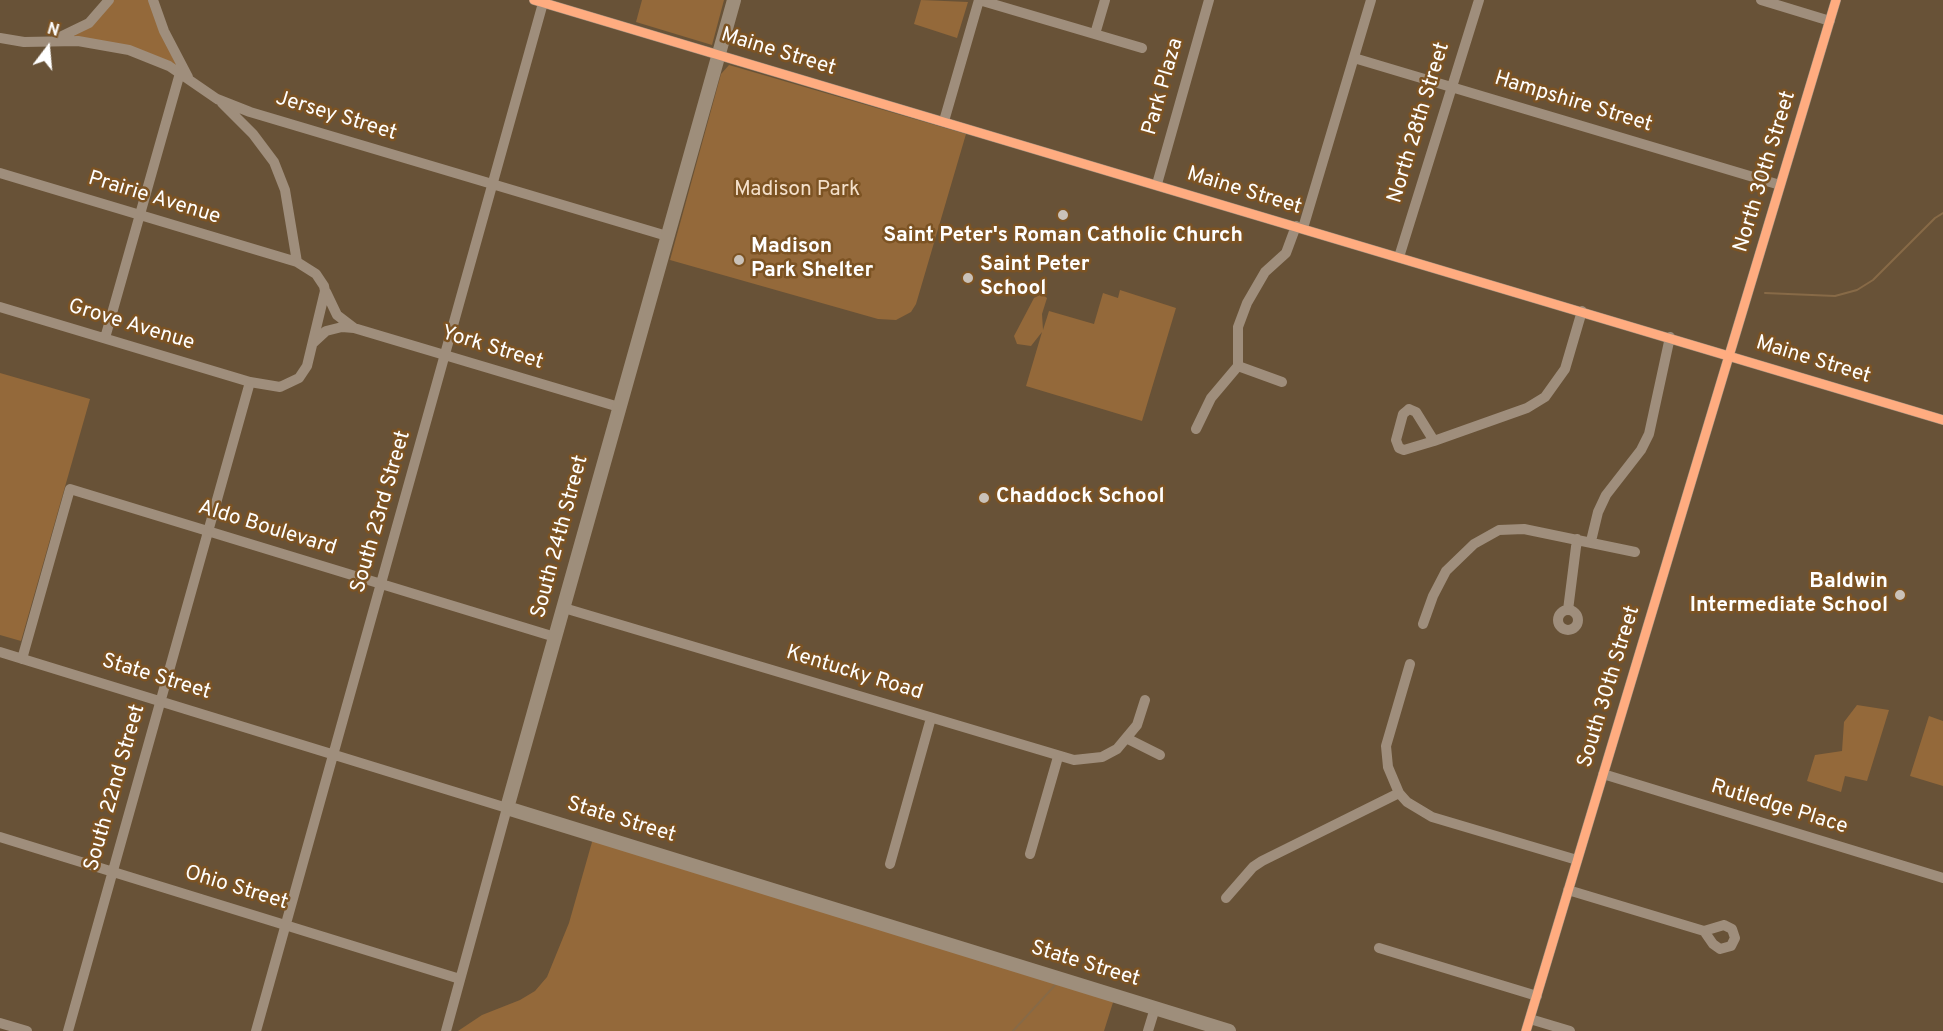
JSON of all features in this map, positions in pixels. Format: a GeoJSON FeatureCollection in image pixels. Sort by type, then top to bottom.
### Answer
{"type":"FeatureCollection","features":[{"type":"Feature","properties":{"kind":"main road","name":"South 24th Street"},"geometry":{"type":"LineString","coordinates":[[507,808],[734,0]]}},
{"type":"Feature","properties":{"kind":"main road","name":"State Street"},"geometry":{"type":"LineString","coordinates":[[507,808],[1155,1008],[1207,1028],[1229,1031]]}},
{"type":"Feature","properties":{"kind":"street"},"geometry":{"type":"LineString","coordinates":[[52,40],[89,23],[109,0]]}},
{"type":"Feature","properties":{"kind":"street"},"geometry":{"type":"LineString","coordinates":[[105,338],[139,215],[184,75],[153,0]]}},
{"type":"Feature","properties":{"kind":"street"},"geometry":{"type":"LineString","coordinates":[[944,121],[979,0],[1142,48]]}},
{"type":"Feature","properties":{"kind":"street"},"geometry":{"type":"LineString","coordinates":[[1095,34],[1105,0]]}},
{"type":"Feature","properties":{"kind":"street","name":"Park Plaza"},"geometry":{"type":"LineString","coordinates":[[1157,184],[1209,0]]}},
{"type":"Feature","properties":{"kind":"street"},"geometry":{"type":"LineString","coordinates":[[1196,429],[1211,398],[1238,366],[1237,337],[1244,310],[1264,272],[1290,246],[1299,227],[1371,0]]}},
{"type":"Feature","properties":{"kind":"street","name":"North 28th Street"},"geometry":{"type":"LineString","coordinates":[[1399,257],[1479,0]]}},
{"type":"Feature","properties":{"kind":"street"},"geometry":{"type":"LineString","coordinates":[[1761,0],[1830,21]]}},
{"type":"Feature","properties":{"kind":"street","name":"North 30th Street"},"geometry":{"type":"LineString","coordinates":[[1728,354],[1836,0]]}},
{"type":"Feature","properties":{"kind":"street","name":"Maine Street"},"geometry":{"type":"LineString","coordinates":[[539,1],[1943,420]]}},
{"type":"Feature","properties":{"kind":"street","name":"South 23rd Street"},"geometry":{"type":"LineString","coordinates":[[256,1031],[493,185],[539,1]]}},
{"type":"Feature","properties":{"kind":"street","name":"Jersey Street"},"geometry":{"type":"LineString","coordinates":[[0,38],[24,42],[52,40],[115,46],[149,57],[184,75],[217,99],[250,112],[667,236]]}},
{"type":"Feature","properties":{"kind":"street","name":"Hampshire Street"},"geometry":{"type":"LineString","coordinates":[[1354,58],[1780,185]]}},
{"type":"Feature","properties":{"kind":"street"},"geometry":{"type":"LineString","coordinates":[[217,99],[253,134],[274,162],[285,190],[297,262],[316,274],[338,315],[354,328]]}},
{"type":"Feature","properties":{"kind":"street","name":"Prairie Avenue"},"geometry":{"type":"LineString","coordinates":[[0,173],[297,262]]}},
{"type":"Feature","properties":{"kind":"street","name":"Grove Avenue"},"geometry":{"type":"LineString","coordinates":[[0,307],[250,382],[274,387],[293,383],[304,372],[326,291]]}},
{"type":"Feature","properties":{"kind":"street"},"geometry":{"type":"LineString","coordinates":[[1434,441],[1527,408],[1545,397],[1565,369],[1582,311]]}},
{"type":"Feature","properties":{"kind":"street","name":"York Street"},"geometry":{"type":"LineString","coordinates":[[312,344],[326,331],[342,327],[354,328],[619,407]]}},
{"type":"Feature","properties":{"kind":"street"},"geometry":{"type":"LineString","coordinates":[[1591,541],[1601,505],[1649,434],[1670,337]]}},
{"type":"Feature","properties":{"kind":"street","name":"South 30th Street"},"geometry":{"type":"LineString","coordinates":[[1526,1031],[1728,354]]}},
{"type":"Feature","properties":{"kind":"street"},"geometry":{"type":"LineString","coordinates":[[1238,366],[1282,382]]}},
{"type":"Feature","properties":{"kind":"street","name":"South 22nd Street"},"geometry":{"type":"LineString","coordinates":[[68,1031],[250,382]]}},
{"type":"Feature","properties":{"kind":"street","name":"Aldo Boulevard"},"geometry":{"type":"LineString","coordinates":[[22,659],[70,489],[555,637]]}},
{"type":"Feature","properties":{"kind":"street"},"geometry":{"type":"LineString","coordinates":[[1423,624],[1436,590],[1446,572],[1459,557],[1487,535],[1510,529],[1591,541],[1635,552]]}},
{"type":"Feature","properties":{"kind":"street"},"geometry":{"type":"LineString","coordinates":[[1568,610],[1577,539]]}},
{"type":"Feature","properties":{"kind":"street","name":"Kentucky Road"},"geometry":{"type":"LineString","coordinates":[[564,608],[1058,758],[1082,760],[1102,757],[1117,749],[1128,739],[1137,725],[1145,700]]}},
{"type":"Feature","properties":{"kind":"street","name":"State Street"},"geometry":{"type":"LineString","coordinates":[[0,652],[507,808]]}},
{"type":"Feature","properties":{"kind":"street"},"geometry":{"type":"LineString","coordinates":[[1410,664],[1386,746],[1388,767],[1399,793],[1414,808],[1432,817],[1577,860]]}},
{"type":"Feature","properties":{"kind":"street"},"geometry":{"type":"LineString","coordinates":[[890,864],[931,718]]}},
{"type":"Feature","properties":{"kind":"street"},"geometry":{"type":"LineString","coordinates":[[1128,739],[1160,754]]}},
{"type":"Feature","properties":{"kind":"street"},"geometry":{"type":"LineString","coordinates":[[1030,854],[1058,758]]}},
{"type":"Feature","properties":{"kind":"street","name":"Rutledge Place"},"geometry":{"type":"LineString","coordinates":[[1603,774],[1943,878]]}},
{"type":"Feature","properties":{"kind":"street"},"geometry":{"type":"LineString","coordinates":[[1226,898],[1242,878],[1262,861],[1399,793]]}},
{"type":"Feature","properties":{"kind":"street","name":"South 24th Street"},"geometry":{"type":"LineString","coordinates":[[446,1031],[507,808]]}},
{"type":"Feature","properties":{"kind":"street","name":"Ohio Street"},"geometry":{"type":"LineString","coordinates":[[0,837],[460,979]]}},
{"type":"Feature","properties":{"kind":"street"},"geometry":{"type":"LineString","coordinates":[[1568,890],[1704,931]]}},
{"type":"Feature","properties":{"kind":"street"},"geometry":{"type":"LineString","coordinates":[[1379,948],[1537,996]]}},
{"type":"Feature","properties":{"kind":"street"},"geometry":{"type":"LineString","coordinates":[[1148,1031],[1155,1008]]}},
{"type":"Feature","properties":{"kind":"street"},"geometry":{"type":"LineString","coordinates":[[1530,1019],[1570,1031]]}},
{"type":"Feature","properties":{"kind":"street"},"geometry":{"type":"LineString","coordinates":[[0,1023],[27,1031]]}},
{"type":"Feature","properties":{"kind":"green space"},"geometry":{"type":"Polygon","coordinates":[[[110,0],[152,0],[184,73],[70,35],[110,0]]]}},
{"type":"Feature","properties":{"kind":"green space"},"geometry":{"type":"Polygon","coordinates":[[[642,0],[724,0],[712,45],[636,22],[642,0]]]}},
{"type":"Feature","properties":{"kind":"green space"},"geometry":{"type":"Polygon","coordinates":[[[921,0],[968,2],[957,38],[914,24],[921,0]]]}},
{"type":"Feature","properties":{"kind":"green space","name":"Madison Park"},"geometry":{"type":"Polygon","coordinates":[[[729,65],[966,134],[916,304],[911,312],[896,320],[878,319],[670,260],[721,74],[729,65]]]}},
{"type":"Feature","properties":{"kind":"green space"},"geometry":{"type":"Polygon","coordinates":[[[1120,290],[1176,308],[1142,421],[1026,386],[1042,332],[1031,346],[1017,344],[1014,336],[1034,298],[1042,294],[1047,298],[1042,314],[1043,330],[1049,311],[1094,324],[1103,293],[1118,298],[1120,290]]]}},
{"type":"Feature","properties":{"kind":"green space"},"geometry":{"type":"Polygon","coordinates":[[[0,373],[90,399],[21,641],[0,635],[0,373]]]}},
{"type":"Feature","properties":{"kind":"green space"},"geometry":{"type":"Polygon","coordinates":[[[1857,705],[1889,710],[1867,781],[1845,776],[1841,792],[1807,781],[1815,755],[1842,751],[1844,722],[1857,705]]]}},
{"type":"Feature","properties":{"kind":"green space"},"geometry":{"type":"Polygon","coordinates":[[[1929,716],[1943,721],[1943,786],[1910,776],[1929,716]]]}},
{"type":"Feature","properties":{"kind":"green space"},"geometry":{"type":"Polygon","coordinates":[[[594,835],[1115,996],[1104,1031],[458,1031],[482,1015],[520,1000],[535,991],[547,977],[569,923],[594,835]]]}},
{"type":"Feature","properties":{"kind":"waterway"},"geometry":{"type":"LineString","coordinates":[[1765,293],[1835,296],[1857,290],[1873,280],[1935,218],[1943,213]]}},
{"type":"Feature","properties":{"kind":"waterway"},"geometry":{"type":"LineString","coordinates":[[1013,1031],[1057,983]]}},
{"type":"Feature","properties":{"kind":"cycle path"},"geometry":{"type":"LineString","coordinates":[[534,0],[1943,420]]}},
{"type":"Feature","properties":{"kind":"cycle path"},"geometry":{"type":"LineString","coordinates":[[1526,1031],[1836,0]]}},
{"type":"Feature","properties":{"kind":"place","name":"Saint Peter's Roman Catholic Church"},"geometry":{"type":"Point","coordinates":[1063,215]}},
{"type":"Feature","properties":{"kind":"place","name":"Madison Park Shelter"},"geometry":{"type":"Point","coordinates":[739,260]}},
{"type":"Feature","properties":{"kind":"place","name":"Saint Peter School"},"geometry":{"type":"Point","coordinates":[968,278]}},
{"type":"Feature","properties":{"kind":"place","name":"Chaddock School"},"geometry":{"type":"Point","coordinates":[984,498]}},
{"type":"Feature","properties":{"kind":"place","name":"Baldwin Intermediate School"},"geometry":{"type":"Point","coordinates":[1900,595]}}]}
